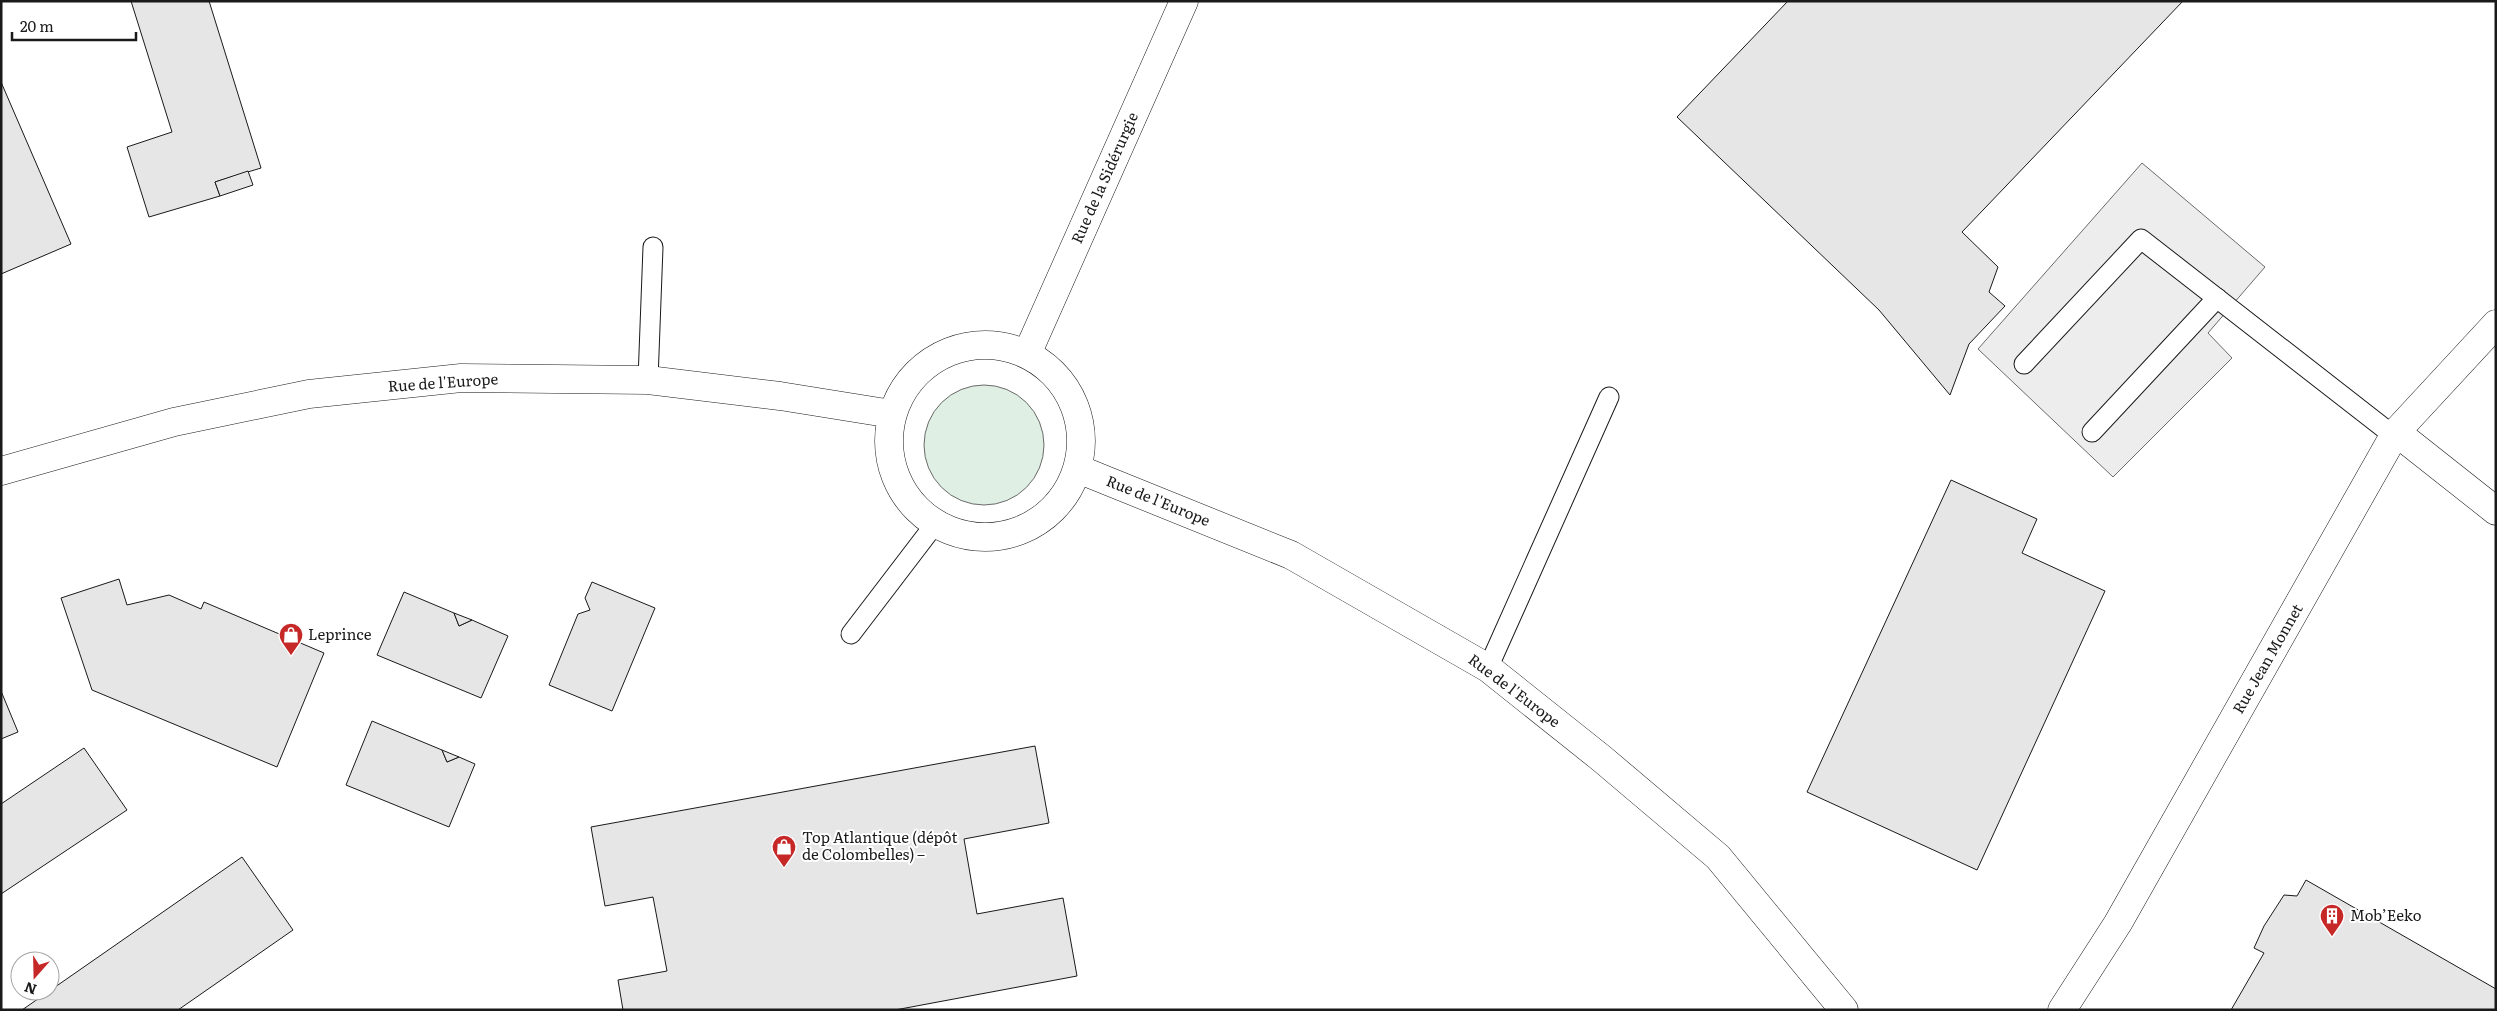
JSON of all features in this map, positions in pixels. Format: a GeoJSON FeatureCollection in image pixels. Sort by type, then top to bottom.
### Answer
{"type":"FeatureCollection","features":[{"type":"Feature","properties":{"kind":"street","name":"Rue de la Sidérurgie"},"geometry":{"type":"LineString","coordinates":[[1027,354],[1184,1]]}},
{"type":"Feature","properties":{"kind":"street","name":"Rue Jean Monnet"},"geometry":{"type":"LineString","coordinates":[[2062,1010],[2123,914],[2395,434],[2496,324]]}},
{"type":"Feature","properties":{"kind":"street"},"geometry":{"type":"LineString","coordinates":[[994,345],[1027,354],[1050,369],[1067,390],[1079,415],[1082,442],[1078,469],[1066,495],[1046,518],[1020,532],[991,538],[962,536],[935,524],[910,504],[894,476],[888,446],[892,414],[906,384],[930,361],[961,347],[994,345]]}},
{"type":"Feature","properties":{"kind":"street","name":"Rue de l'Europe"},"geometry":{"type":"LineString","coordinates":[[1,471],[174,422],[308,394],[461,378],[648,380],[780,396],[892,414]]}},
{"type":"Feature","properties":{"kind":"street"},"geometry":{"type":"LineString","coordinates":[[2395,434],[2496,511]]}},
{"type":"Feature","properties":{"kind":"street","name":"Rue de l'Europe"},"geometry":{"type":"LineString","coordinates":[[1078,469],[1291,555],[1488,668],[1601,758],[1718,857],[1844,1010]]}},
{"type":"Feature","properties":{"kind":"lane"},"geometry":{"type":"LineString","coordinates":[[2024,364],[2141,239],[2395,434]]}},
{"type":"Feature","properties":{"kind":"lane"},"geometry":{"type":"LineString","coordinates":[[648,380],[653,247]]}},
{"type":"Feature","properties":{"kind":"lane"},"geometry":{"type":"LineString","coordinates":[[2092,432],[2217,298]]}},
{"type":"Feature","properties":{"kind":"lane"},"geometry":{"type":"LineString","coordinates":[[1488,668],[1609,398]]}},
{"type":"Feature","properties":{"kind":"lane"},"geometry":{"type":"LineString","coordinates":[[851,634],[935,524]]}},
{"type":"Feature","properties":{"kind":"green space"},"geometry":{"type":"Polygon","coordinates":[[[984,385],[1007,390],[1017,395],[1026,403],[1034,412],[1039,422],[1044,445],[1039,468],[1034,478],[1026,487],[1017,495],[1007,500],[984,505],[961,500],[951,495],[942,487],[934,478],[929,468],[924,445],[929,422],[934,412],[942,403],[951,395],[961,390],[984,385]]]}},
{"type":"Feature","properties":{"kind":"shaded area"},"geometry":{"type":"Polygon","coordinates":[[[2142,163],[2265,267],[2208,333],[2232,358],[2113,477],[1978,349],[2142,163]]]}},
{"type":"Feature","properties":{"kind":"building"},"geometry":{"type":"Polygon","coordinates":[[[131,1],[209,1],[261,168],[215,182],[220,196],[149,217],[127,147],[172,132],[131,1]]]}},
{"type":"Feature","properties":{"kind":"building"},"geometry":{"type":"Polygon","coordinates":[[[1788,1],[2183,1],[1962,232],[1998,267],[1989,292],[2005,306],[1969,344],[1950,395],[1879,310],[1677,117],[1788,1]]]}},
{"type":"Feature","properties":{"kind":"building"},"geometry":{"type":"Polygon","coordinates":[[[1,82],[71,244],[1,274],[1,82]]]}},
{"type":"Feature","properties":{"kind":"building"},"geometry":{"type":"Polygon","coordinates":[[[248,171],[253,185],[220,196],[215,182],[248,171]]]}},
{"type":"Feature","properties":{"kind":"building"},"geometry":{"type":"Polygon","coordinates":[[[1951,480],[2037,519],[2022,553],[2105,591],[1977,870],[1807,792],[1951,480]]]}},
{"type":"Feature","properties":{"kind":"building"},"geometry":{"type":"Polygon","coordinates":[[[119,579],[127,605],[169,595],[201,609],[204,602],[324,653],[277,767],[92,690],[61,598],[119,579]]]}},
{"type":"Feature","properties":{"kind":"building"},"geometry":{"type":"Polygon","coordinates":[[[592,582],[655,608],[612,711],[549,685],[578,614],[590,610],[585,598],[592,582]]]}},
{"type":"Feature","properties":{"kind":"building"},"geometry":{"type":"Polygon","coordinates":[[[404,592],[454,613],[459,626],[472,620],[508,636],[481,698],[377,655],[404,592]]]}},
{"type":"Feature","properties":{"kind":"building"},"geometry":{"type":"Polygon","coordinates":[[[454,613],[472,620],[459,626],[454,613]]]}},
{"type":"Feature","properties":{"kind":"building"},"geometry":{"type":"Polygon","coordinates":[[[1,691],[18,732],[1,739],[1,691]]]}},
{"type":"Feature","properties":{"kind":"building"},"geometry":{"type":"Polygon","coordinates":[[[372,721],[442,750],[447,762],[459,757],[475,764],[449,827],[346,785],[372,721]]]}},
{"type":"Feature","properties":{"kind":"building","name":"Top Atlantique (dépôt de Colombelles) –"},"geometry":{"type":"Polygon","coordinates":[[[1035,746],[1049,823],[964,839],[977,914],[1063,898],[1077,976],[895,1010],[623,1010],[618,980],[667,971],[653,897],[605,906],[591,827],[1035,746]]]}},
{"type":"Feature","properties":{"kind":"building"},"geometry":{"type":"Polygon","coordinates":[[[84,748],[127,810],[1,894],[1,804],[84,748]]]}},
{"type":"Feature","properties":{"kind":"building"},"geometry":{"type":"Polygon","coordinates":[[[442,750],[459,757],[447,762],[442,750]]]}},
{"type":"Feature","properties":{"kind":"building"},"geometry":{"type":"Polygon","coordinates":[[[242,857],[293,930],[178,1010],[22,1010],[35,1001],[60,1001],[60,984],[242,857]]]}},
{"type":"Feature","properties":{"kind":"building","name":"Mob’Eeko"},"geometry":{"type":"Polygon","coordinates":[[[2306,880],[2496,989],[2496,1010],[2231,1010],[2264,953],[2254,948],[2264,926],[2284,895],[2297,896],[2306,880]]]}},
{"type":"Feature","properties":{"kind":"place","name":"Leprince"},"geometry":{"type":"Point","coordinates":[291,656]}},
{"type":"Feature","properties":{"kind":"place","name":"Top Atlantique (dépôt de Colombelles) –"},"geometry":{"type":"Point","coordinates":[784,868]}},
{"type":"Feature","properties":{"kind":"place","name":"Mob’Eeko"},"geometry":{"type":"Point","coordinates":[2332,937]}}]}
